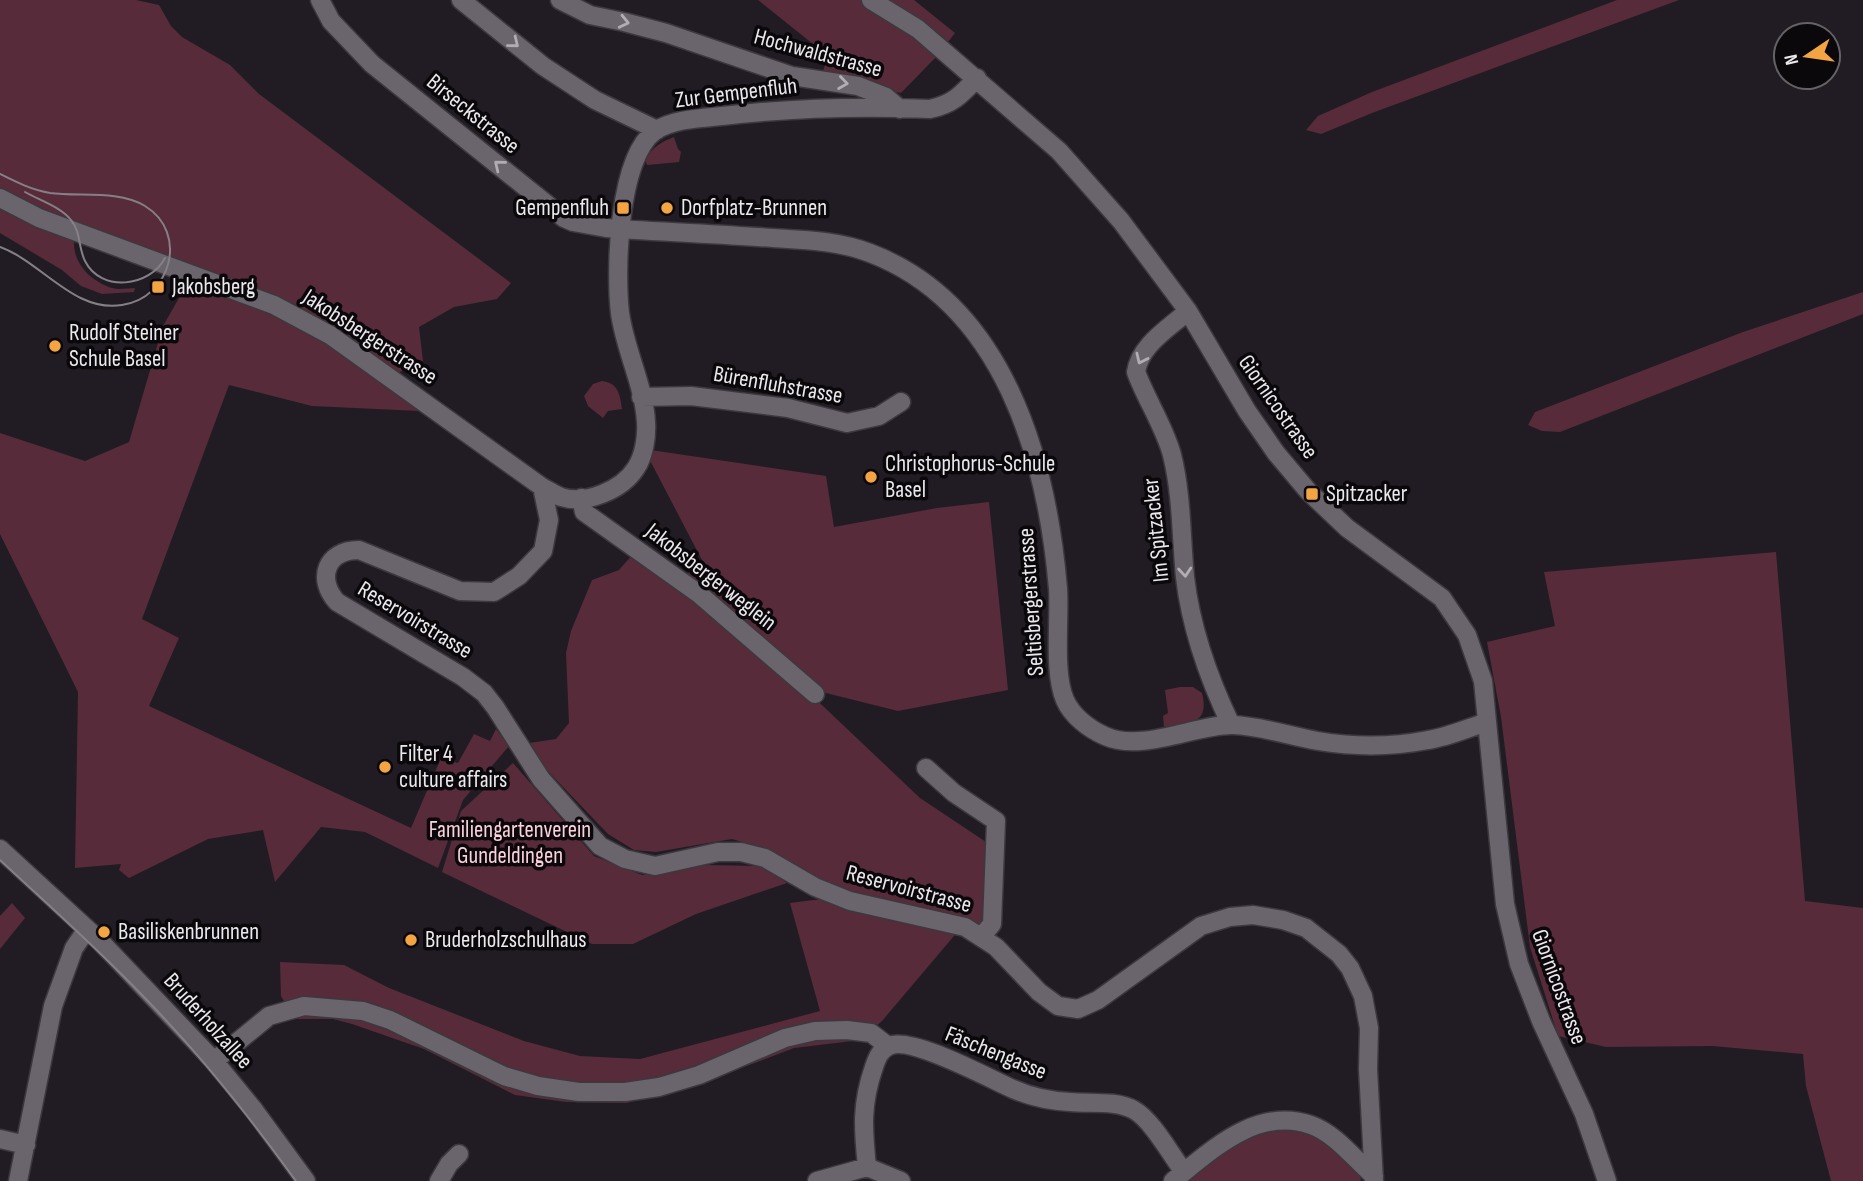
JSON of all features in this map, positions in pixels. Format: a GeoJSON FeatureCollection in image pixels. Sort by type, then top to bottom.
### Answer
{"type":"FeatureCollection","features":[{"type":"Feature","properties":{"kind":"street","name":"Birseckstrasse"},"geometry":{"type":"LineString","coordinates":[[320,0],[331,21],[372,64],[564,218],[585,225],[620,229]]}},
{"type":"Feature","properties":{"kind":"street"},"geometry":{"type":"LineString","coordinates":[[461,0],[543,66],[595,100],[657,130]]}},
{"type":"Feature","properties":{"kind":"street","name":"Hochwaldstrasse"},"geometry":{"type":"LineString","coordinates":[[561,0],[590,15],[666,33],[792,76],[858,86],[886,97],[900,109]]}},
{"type":"Feature","properties":{"kind":"street","name":"Giornicostrasse"},"geometry":{"type":"LineString","coordinates":[[872,0],[918,29],[1059,151],[1121,221],[1188,311],[1247,411],[1276,453],[1308,491],[1347,528],[1442,598],[1467,635],[1483,681],[1506,904],[1519,964],[1541,1021],[1584,1114],[1607,1181]]}},
{"type":"Feature","properties":{"kind":"street","name":"Zur Gempenfluh"},"geometry":{"type":"LineString","coordinates":[[580,498],[605,493],[621,484],[636,468],[644,449],[646,422],[642,397],[620,313],[620,229],[630,173],[637,152],[657,130],[688,120],[790,108],[930,109],[946,105],[961,96],[977,78]]}},
{"type":"Feature","properties":{"kind":"street","name":"Jakobsbergerstrasse"},"geometry":{"type":"LineString","coordinates":[[0,198],[39,218],[274,305],[330,335],[542,487],[559,496],[580,498]]}},
{"type":"Feature","properties":{"kind":"street","name":"Seltisbergerstrasse"},"geometry":{"type":"LineString","coordinates":[[620,229],[828,242],[873,254],[934,288],[971,325],[997,367],[1019,412],[1035,455],[1054,542],[1059,606],[1059,671],[1065,699],[1082,723],[1107,738],[1136,741],[1231,725],[1321,741],[1379,746],[1430,740],[1487,722]]}},
{"type":"Feature","properties":{"kind":"street","name":"Im Spitzacker"},"geometry":{"type":"LineString","coordinates":[[1188,311],[1146,348],[1138,358],[1136,372],[1171,452],[1179,491],[1185,580],[1197,636],[1215,690],[1231,725]]}},
{"type":"Feature","properties":{"kind":"street","name":"Bürenfluhstrasse"},"geometry":{"type":"LineString","coordinates":[[642,397],[691,396],[776,406],[847,423],[878,416],[901,401]]}},
{"type":"Feature","properties":{"kind":"street","name":"Reservoirstrasse"},"geometry":{"type":"LineString","coordinates":[[542,487],[548,520],[543,551],[519,576],[494,592],[460,591],[359,550],[351,550],[333,559],[326,570],[325,582],[329,593],[337,602],[463,677],[484,693],[541,779],[600,846],[625,859],[654,866],[718,852],[741,852],[765,858],[815,887],[850,901],[965,927],[996,947],[1038,992],[1058,1006],[1078,1009],[1098,1000],[1201,926],[1230,917],[1254,915],[1283,920],[1306,928],[1339,954],[1350,968],[1363,996],[1369,1028],[1368,1069],[1374,1178]]}},
{"type":"Feature","properties":{"kind":"street","name":"Jakobsbergerweglein"},"geometry":{"type":"LineString","coordinates":[[580,498],[584,512],[699,594],[815,694]]}},
{"type":"Feature","properties":{"kind":"street"},"geometry":{"type":"LineString","coordinates":[[926,768],[954,793],[996,821],[992,924],[982,936]]}},
{"type":"Feature","properties":{"kind":"street","name":"Bruderholzallee"},"geometry":{"type":"LineString","coordinates":[[0,849],[87,929],[214,1061],[306,1181]]}},
{"type":"Feature","properties":{"kind":"street"},"geometry":{"type":"LineString","coordinates":[[18,1181],[53,1006],[74,947],[87,929]]}},
{"type":"Feature","properties":{"kind":"street","name":"Fäschengasse"},"geometry":{"type":"LineString","coordinates":[[214,1061],[269,1016],[304,1006],[363,1011],[390,1020],[503,1076],[538,1086],[579,1092],[625,1092],[659,1087],[699,1075],[785,1038],[815,1031],[847,1030],[871,1033],[888,1046],[902,1043],[1040,1098],[1114,1104],[1134,1110],[1146,1121],[1178,1177]]}},
{"type":"Feature","properties":{"kind":"street"},"geometry":{"type":"LineString","coordinates":[[867,1167],[863,1119],[866,1091],[877,1059],[881,1051],[888,1046]]}},
{"type":"Feature","properties":{"kind":"street"},"geometry":{"type":"LineString","coordinates":[[1178,1177],[1228,1138],[1249,1128],[1280,1120],[1312,1125],[1342,1145],[1374,1178]]}},
{"type":"Feature","properties":{"kind":"street"},"geometry":{"type":"LineString","coordinates":[[0,1139],[26,1145]]}},
{"type":"Feature","properties":{"kind":"street"},"geometry":{"type":"LineString","coordinates":[[439,1181],[459,1154]]}},
{"type":"Feature","properties":{"kind":"street"},"geometry":{"type":"LineString","coordinates":[[817,1181],[867,1167],[901,1181]]}},
{"type":"Feature","properties":{"kind":"green space"},"geometry":{"type":"Polygon","coordinates":[[[0,0],[136,0],[159,5],[171,26],[182,37],[230,65],[259,94],[511,283],[497,299],[454,307],[419,327],[423,361],[400,372],[419,411],[312,406],[229,385],[142,619],[179,638],[149,706],[411,828],[441,758],[458,763],[474,734],[490,741],[496,729],[509,746],[463,800],[438,868],[365,832],[321,827],[275,882],[263,830],[208,839],[129,878],[119,870],[121,864],[75,868],[78,692],[0,534],[0,433],[85,461],[129,442],[163,326],[187,284],[74,241],[76,257],[90,276],[112,288],[135,288],[134,292],[102,294],[81,286],[62,270],[0,233],[0,0]]]}},
{"type":"Feature","properties":{"kind":"green space"},"geometry":{"type":"Polygon","coordinates":[[[758,0],[914,0],[955,33],[901,93],[821,77],[828,56],[758,0]]]}},
{"type":"Feature","properties":{"kind":"green space"},"geometry":{"type":"Polygon","coordinates":[[[1617,0],[1679,0],[1321,134],[1306,130],[1318,116],[1372,92],[1617,0]]]}},
{"type":"Feature","properties":{"kind":"green space"},"geometry":{"type":"Polygon","coordinates":[[[674,137],[681,152],[679,162],[647,165],[645,159],[651,151],[674,137]]]}},
{"type":"Feature","properties":{"kind":"green space"},"geometry":{"type":"Polygon","coordinates":[[[1863,292],[1863,314],[1560,432],[1542,431],[1528,425],[1535,412],[1743,332],[1863,292]]]}},
{"type":"Feature","properties":{"kind":"green space"},"geometry":{"type":"Polygon","coordinates":[[[602,381],[615,387],[622,409],[608,411],[603,418],[588,406],[584,396],[593,384],[602,381]]]}},
{"type":"Feature","properties":{"kind":"green space"},"geometry":{"type":"Polygon","coordinates":[[[644,449],[826,476],[834,527],[937,508],[989,502],[1008,690],[898,711],[814,690],[684,577],[703,562],[644,449]]]}},
{"type":"Feature","properties":{"kind":"green space"},"geometry":{"type":"Polygon","coordinates":[[[1776,552],[1805,901],[1863,908],[1863,1181],[1831,1181],[1806,1086],[1803,1054],[1712,1046],[1606,1047],[1558,1036],[1530,947],[1501,717],[1487,642],[1555,626],[1544,572],[1776,552]]]}},
{"type":"Feature","properties":{"kind":"green space"},"geometry":{"type":"Polygon","coordinates":[[[633,554],[694,596],[804,688],[920,798],[995,848],[992,924],[959,930],[882,1021],[861,1040],[794,1048],[627,1103],[566,1102],[515,1095],[424,1049],[352,1024],[333,1019],[294,1019],[281,996],[280,962],[344,965],[389,988],[524,1041],[580,1056],[640,1059],[820,1011],[790,903],[821,899],[769,850],[732,839],[656,852],[634,850],[608,834],[542,765],[529,743],[556,739],[569,723],[566,653],[571,631],[592,580],[619,570],[633,554]]]}},
{"type":"Feature","properties":{"kind":"green space"},"geometry":{"type":"Polygon","coordinates":[[[1193,687],[1202,693],[1203,711],[1195,721],[1164,727],[1163,716],[1168,713],[1165,690],[1193,687]]]}},
{"type":"Feature","properties":{"kind":"green space","name":"Familiengartenverein Gundeldingen"},"geometry":{"type":"Polygon","coordinates":[[[513,763],[594,856],[642,875],[705,865],[761,866],[787,883],[696,914],[633,944],[592,944],[442,872],[461,811],[513,763]]]}},
{"type":"Feature","properties":{"kind":"green space"},"geometry":{"type":"Polygon","coordinates":[[[12,903],[25,918],[0,949],[0,916],[12,903]]]}},
{"type":"Feature","properties":{"kind":"green space"},"geometry":{"type":"Polygon","coordinates":[[[1312,1126],[1358,1163],[1361,1181],[1173,1181],[1249,1128],[1312,1126]]]}},
{"type":"Feature","properties":{"kind":"tram line"},"geometry":{"type":"LineString","coordinates":[[0,174],[30,188],[50,193],[111,196],[134,201],[159,218],[167,232],[170,247],[162,278],[139,300],[122,305],[105,305],[73,294],[15,254],[0,247]]}},
{"type":"Feature","properties":{"kind":"tram line"},"geometry":{"type":"LineString","coordinates":[[25,192],[67,215],[76,230],[85,261],[92,271],[102,278],[113,282],[137,280],[158,268],[165,258]]}},
{"type":"Feature","properties":{"kind":"tram line"},"geometry":{"type":"LineString","coordinates":[[0,860],[108,961],[164,1018],[223,1086],[296,1181]]}},
{"type":"Feature","properties":{"kind":"place","name":"Gempenfluh"},"geometry":{"type":"Point","coordinates":[623,208]}},
{"type":"Feature","properties":{"kind":"place","name":"Dorfplatz-Brunnen"},"geometry":{"type":"Point","coordinates":[667,208]}},
{"type":"Feature","properties":{"kind":"place","name":"Jakobsberg"},"geometry":{"type":"Point","coordinates":[158,287]}},
{"type":"Feature","properties":{"kind":"place","name":"Rudolf Steiner Schule Basel"},"geometry":{"type":"Point","coordinates":[55,346]}},
{"type":"Feature","properties":{"kind":"place","name":"Christophorus-Schule Basel"},"geometry":{"type":"Point","coordinates":[871,477]}},
{"type":"Feature","properties":{"kind":"place","name":"Spitzacker"},"geometry":{"type":"Point","coordinates":[1312,494]}},
{"type":"Feature","properties":{"kind":"place","name":"Filter 4 culture affairs"},"geometry":{"type":"Point","coordinates":[385,767]}},
{"type":"Feature","properties":{"kind":"place","name":"Basiliskenbrunnen"},"geometry":{"type":"Point","coordinates":[104,932]}},
{"type":"Feature","properties":{"kind":"place","name":"Bruderholzschulhaus"},"geometry":{"type":"Point","coordinates":[411,940]}}]}
